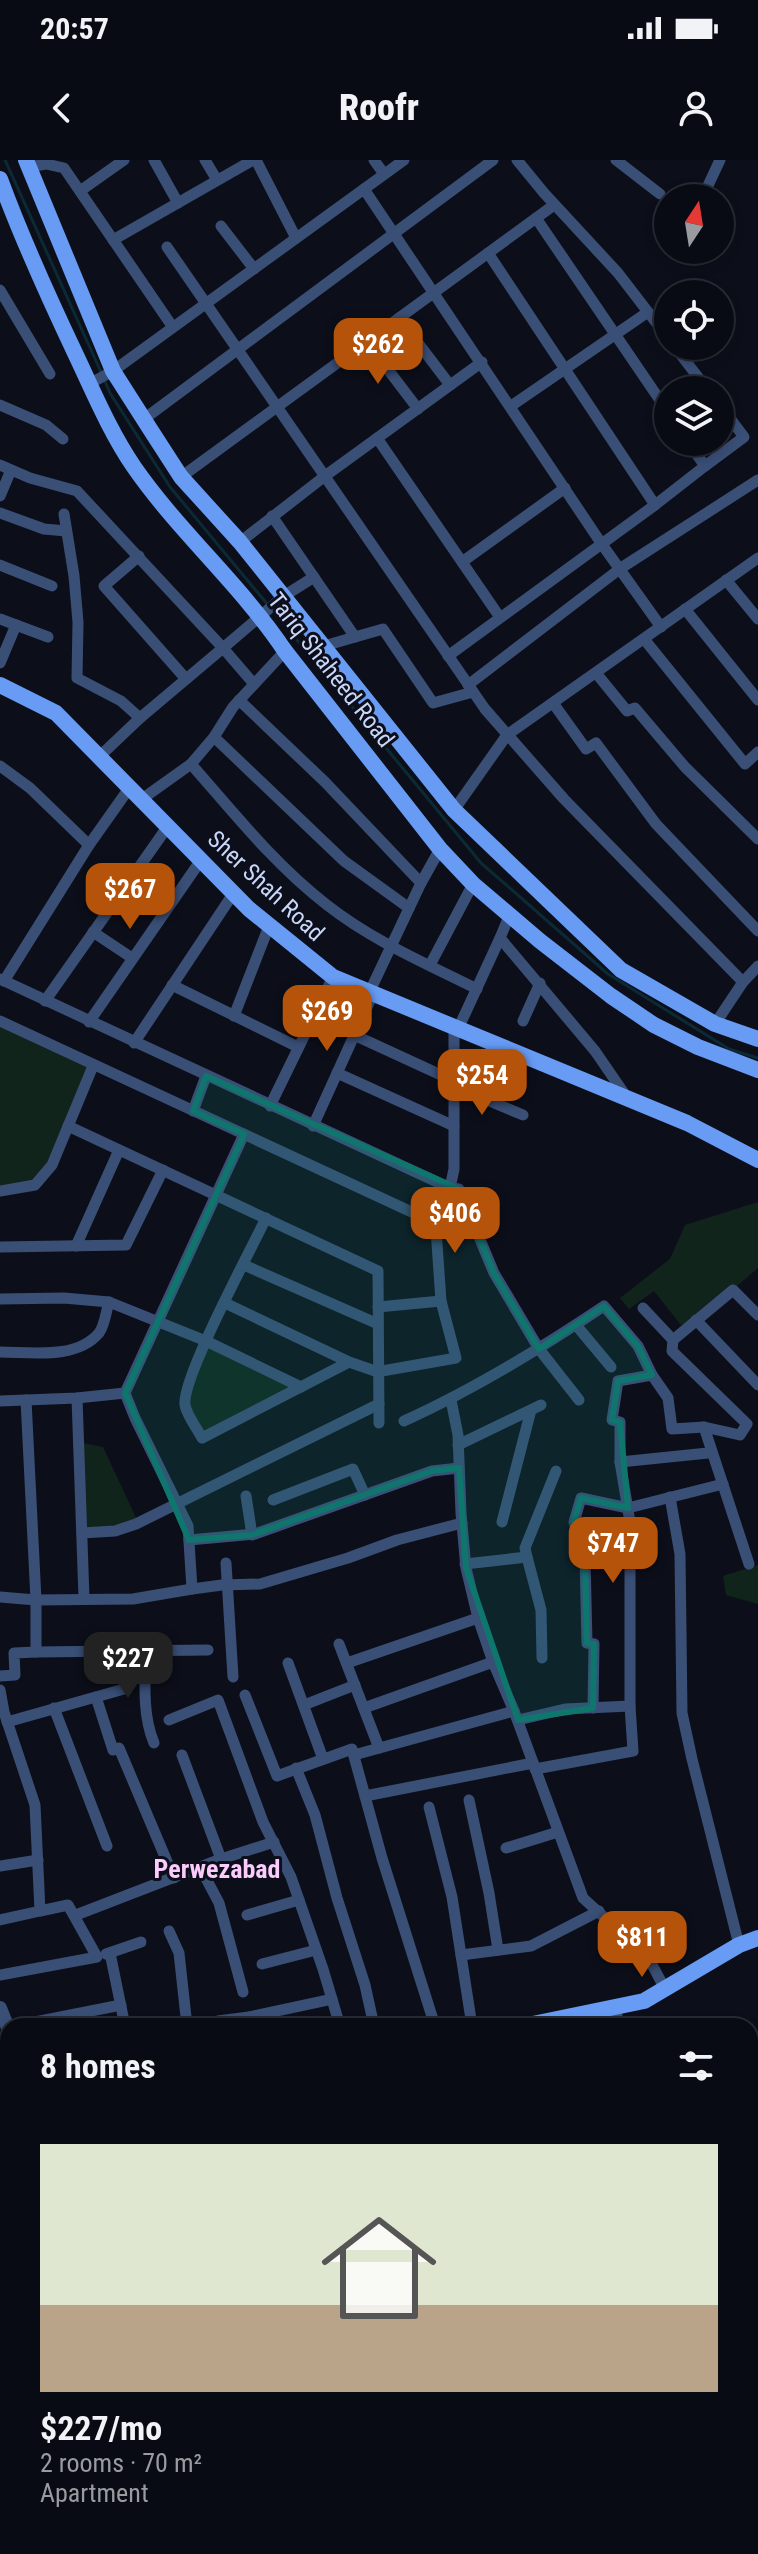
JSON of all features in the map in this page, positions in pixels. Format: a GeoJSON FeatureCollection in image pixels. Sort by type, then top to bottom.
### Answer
{"type":"FeatureCollection","features":[{"type":"Feature","properties":{"kind":"main road","name":"Tariq Shaheed Road"},"geometry":{"type":"LineString","coordinates":[[38,163],[100,378],[125,452],[161,503],[263,615],[285,651],[440,849],[473,884],[540,941],[654,1025],[698,1047],[758,1070]]}},
{"type":"Feature","properties":{"kind":"main road","name":"Tariq Shaheed Road"},"geometry":{"type":"LineString","coordinates":[[0,179],[28,253],[100,378],[144,419],[181,477],[240,542],[454,810],[621,970],[715,1024],[758,1039]]}},
{"type":"Feature","properties":{"kind":"main road","name":"Sher Shah Road"},"geometry":{"type":"LineString","coordinates":[[2,692],[56,713],[233,894],[333,977],[687,1123],[758,1160]]}},
{"type":"Feature","properties":{"kind":"main road"},"geometry":{"type":"LineString","coordinates":[[564,2018],[644,2001],[739,1945],[758,1938]]}},
{"type":"Feature","properties":{"kind":"street"},"geometry":{"type":"LineString","coordinates":[[80,191],[124,160]]}},
{"type":"Feature","properties":{"kind":"street"},"geometry":{"type":"LineString","coordinates":[[154,160],[178,203]]}},
{"type":"Feature","properties":{"kind":"street"},"geometry":{"type":"LineString","coordinates":[[205,160],[217,180]]}},
{"type":"Feature","properties":{"kind":"street"},"geometry":{"type":"LineString","coordinates":[[113,240],[254,160],[296,238]]}},
{"type":"Feature","properties":{"kind":"street"},"geometry":{"type":"LineString","coordinates":[[374,160],[384,174]]}},
{"type":"Feature","properties":{"kind":"street"},"geometry":{"type":"LineString","coordinates":[[100,378],[404,160]]}},
{"type":"Feature","properties":{"kind":"street"},"geometry":{"type":"LineString","coordinates":[[144,419],[493,160]]}},
{"type":"Feature","properties":{"kind":"street"},"geometry":{"type":"LineString","coordinates":[[517,160],[554,205],[618,273],[654,320]]}},
{"type":"Feature","properties":{"kind":"street"},"geometry":{"type":"LineString","coordinates":[[616,160],[654,189]]}},
{"type":"Feature","properties":{"kind":"street"},"geometry":{"type":"LineString","coordinates":[[709,184],[720,160]]}},
{"type":"Feature","properties":{"kind":"street"},"geometry":{"type":"LineString","coordinates":[[38,163],[64,168],[172,326]]}},
{"type":"Feature","properties":{"kind":"street"},"geometry":{"type":"LineString","coordinates":[[364,189],[601,543],[661,627]]}},
{"type":"Feature","properties":{"kind":"street"},"geometry":{"type":"LineString","coordinates":[[181,477],[554,205]]}},
{"type":"Feature","properties":{"kind":"street"},"geometry":{"type":"LineString","coordinates":[[536,218],[654,392]]}},
{"type":"Feature","properties":{"kind":"street"},"geometry":{"type":"LineString","coordinates":[[221,226],[254,269]]}},
{"type":"Feature","properties":{"kind":"street"},"geometry":{"type":"LineString","coordinates":[[167,247],[470,688],[564,799],[743,982]]}},
{"type":"Feature","properties":{"kind":"street"},"geometry":{"type":"LineString","coordinates":[[488,253],[655,505]]}},
{"type":"Feature","properties":{"kind":"street"},"geometry":{"type":"LineString","coordinates":[[0,290],[50,374]]}},
{"type":"Feature","properties":{"kind":"street"},"geometry":{"type":"LineString","coordinates":[[511,406],[648,312]]}},
{"type":"Feature","properties":{"kind":"street"},"geometry":{"type":"LineString","coordinates":[[399,318],[450,385]]}},
{"type":"Feature","properties":{"kind":"street"},"geometry":{"type":"LineString","coordinates":[[367,342],[418,409]]}},
{"type":"Feature","properties":{"kind":"street"},"geometry":{"type":"LineString","coordinates":[[685,360],[697,376]]}},
{"type":"Feature","properties":{"kind":"street"},"geometry":{"type":"LineString","coordinates":[[240,542],[482,362]]}},
{"type":"Feature","properties":{"kind":"street"},"geometry":{"type":"LineString","coordinates":[[0,405],[46,425],[63,439]]}},
{"type":"Feature","properties":{"kind":"street"},"geometry":{"type":"LineString","coordinates":[[734,424],[744,437],[734,444]]}},
{"type":"Feature","properties":{"kind":"street"},"geometry":{"type":"LineString","coordinates":[[377,438],[499,616]]}},
{"type":"Feature","properties":{"kind":"street"},"geometry":{"type":"LineString","coordinates":[[698,456],[705,466]]}},
{"type":"Feature","properties":{"kind":"street"},"geometry":{"type":"LineString","coordinates":[[448,656],[718,456]]}},
{"type":"Feature","properties":{"kind":"street"},"geometry":{"type":"LineString","coordinates":[[0,496],[5,467],[30,478],[77,491],[254,684]]}},
{"type":"Feature","properties":{"kind":"street"},"geometry":{"type":"LineString","coordinates":[[324,646],[383,629],[433,703],[470,688],[621,568],[758,480]]}},
{"type":"Feature","properties":{"kind":"street"},"geometry":{"type":"LineString","coordinates":[[462,562],[565,488]]}},
{"type":"Feature","properties":{"kind":"street"},"geometry":{"type":"LineString","coordinates":[[0,513],[44,529],[66,531]]}},
{"type":"Feature","properties":{"kind":"street"},"geometry":{"type":"LineString","coordinates":[[64,514],[78,622],[77,678],[121,701],[140,718]]}},
{"type":"Feature","properties":{"kind":"street"},"geometry":{"type":"LineString","coordinates":[[272,516],[355,637]]}},
{"type":"Feature","properties":{"kind":"street"},"geometry":{"type":"LineString","coordinates":[[139,556],[104,586],[186,679]]}},
{"type":"Feature","properties":{"kind":"street"},"geometry":{"type":"LineString","coordinates":[[454,810],[507,735],[758,558]]}},
{"type":"Feature","properties":{"kind":"street"},"geometry":{"type":"LineString","coordinates":[[0,565],[52,586]]}},
{"type":"Feature","properties":{"kind":"street"},"geometry":{"type":"LineString","coordinates":[[100,756],[140,718],[282,598],[314,577]]}},
{"type":"Feature","properties":{"kind":"street"},"geometry":{"type":"LineString","coordinates":[[726,580],[758,619]]}},
{"type":"Feature","properties":{"kind":"street"},"geometry":{"type":"LineString","coordinates":[[685,609],[758,700]]}},
{"type":"Feature","properties":{"kind":"street"},"geometry":{"type":"LineString","coordinates":[[0,619],[48,637]]}},
{"type":"Feature","properties":{"kind":"street"},"geometry":{"type":"LineString","coordinates":[[0,663],[16,625]]}},
{"type":"Feature","properties":{"kind":"street"},"geometry":{"type":"LineString","coordinates":[[644,639],[745,764],[758,752]]}},
{"type":"Feature","properties":{"kind":"street"},"geometry":{"type":"LineString","coordinates":[[142,799],[191,764],[239,700],[285,651]]}},
{"type":"Feature","properties":{"kind":"street"},"geometry":{"type":"LineString","coordinates":[[596,673],[627,711],[635,708],[685,767],[758,839]]}},
{"type":"Feature","properties":{"kind":"street"},"geometry":{"type":"LineString","coordinates":[[239,700],[325,782],[421,883]]}},
{"type":"Feature","properties":{"kind":"street"},"geometry":{"type":"LineString","coordinates":[[553,703],[586,749],[596,743],[656,824],[758,931]]}},
{"type":"Feature","properties":{"kind":"street"},"geometry":{"type":"LineString","coordinates":[[214,737],[344,861],[409,908]]}},
{"type":"Feature","properties":{"kind":"street"},"geometry":{"type":"LineString","coordinates":[[191,764],[276,861],[328,905],[391,947],[477,989]]}},
{"type":"Feature","properties":{"kind":"street"},"geometry":{"type":"LineString","coordinates":[[0,766],[30,788],[89,845]]}},
{"type":"Feature","properties":{"kind":"street"},"geometry":{"type":"LineString","coordinates":[[130,787],[2,980],[313,1126],[450,1188],[459,1189],[494,1273],[539,1349],[579,1400]]}},
{"type":"Feature","properties":{"kind":"street"},"geometry":{"type":"LineString","coordinates":[[45,1001],[168,826]]}},
{"type":"Feature","properties":{"kind":"street"},"geometry":{"type":"LineString","coordinates":[[313,1126],[391,947],[440,849]]}},
{"type":"Feature","properties":{"kind":"street"},"geometry":{"type":"LineString","coordinates":[[89,1022],[201,860]]}},
{"type":"Feature","properties":{"kind":"street"},"geometry":{"type":"LineString","coordinates":[[430,965],[473,884]]}},
{"type":"Feature","properties":{"kind":"street"},"geometry":{"type":"LineString","coordinates":[[134,1043],[233,894]]}},
{"type":"Feature","properties":{"kind":"street"},"geometry":{"type":"LineString","coordinates":[[431,1221],[450,1188],[454,1169],[456,1029],[510,914]]}},
{"type":"Feature","properties":{"kind":"street"},"geometry":{"type":"LineString","coordinates":[[234,1016],[269,926]]}},
{"type":"Feature","properties":{"kind":"street"},"geometry":{"type":"LineString","coordinates":[[93,932],[132,958]]}},
{"type":"Feature","properties":{"kind":"street"},"geometry":{"type":"LineString","coordinates":[[500,938],[595,1051],[629,1099]]}},
{"type":"Feature","properties":{"kind":"street"},"geometry":{"type":"LineString","coordinates":[[715,1024],[743,982],[758,966]]}},
{"type":"Feature","properties":{"kind":"street"},"geometry":{"type":"LineString","coordinates":[[270,1106],[333,977]]}},
{"type":"Feature","properties":{"kind":"street"},"geometry":{"type":"LineString","coordinates":[[523,1021],[540,983]]}},
{"type":"Feature","properties":{"kind":"street"},"geometry":{"type":"LineString","coordinates":[[172,985],[298,1047]]}},
{"type":"Feature","properties":{"kind":"street"},"geometry":{"type":"LineString","coordinates":[[0,1021],[431,1221],[436,1229],[441,1301],[456,1358],[380,1371],[349,1362],[225,1303]]}},
{"type":"Feature","properties":{"kind":"street"},"geometry":{"type":"LineString","coordinates":[[354,1035],[523,1115]]}},
{"type":"Feature","properties":{"kind":"street"},"geometry":{"type":"LineString","coordinates":[[0,1191],[35,1185],[52,1165],[93,1066]]}},
{"type":"Feature","properties":{"kind":"street"},"geometry":{"type":"LineString","coordinates":[[337,1073],[454,1126]]}},
{"type":"Feature","properties":{"kind":"street"},"geometry":{"type":"LineString","coordinates":[[193,1111],[206,1076]]}},
{"type":"Feature","properties":{"kind":"street"},"geometry":{"type":"LineString","coordinates":[[68,1126],[378,1271],[379,1423]]}},
{"type":"Feature","properties":{"kind":"street"},"geometry":{"type":"LineString","coordinates":[[192,1589],[188,1526],[125,1393],[244,1134]]}},
{"type":"Feature","properties":{"kind":"street"},"geometry":{"type":"LineString","coordinates":[[76,1246],[119,1150]]}},
{"type":"Feature","properties":{"kind":"street"},"geometry":{"type":"LineString","coordinates":[[0,1247],[126,1245],[163,1170]]}},
{"type":"Feature","properties":{"kind":"street"},"geometry":{"type":"LineString","coordinates":[[266,1218],[206,1341],[186,1391],[185,1406],[202,1438],[349,1362]]}},
{"type":"Feature","properties":{"kind":"street"},"geometry":{"type":"LineString","coordinates":[[244,1265],[378,1324]]}},
{"type":"Feature","properties":{"kind":"street"},"geometry":{"type":"LineString","coordinates":[[404,1421],[451,1400],[539,1349],[604,1306],[638,1346],[668,1398],[672,1429],[704,1427],[740,1435],[747,1424],[672,1351],[673,1340],[733,1290],[758,1315]]}},
{"type":"Feature","properties":{"kind":"street"},"geometry":{"type":"LineString","coordinates":[[0,1299],[64,1298],[109,1302],[206,1341],[301,1387]]}},
{"type":"Feature","properties":{"kind":"street"},"geometry":{"type":"LineString","coordinates":[[378,1307],[441,1301]]}},
{"type":"Feature","properties":{"kind":"street"},"geometry":{"type":"LineString","coordinates":[[0,1352],[69,1351],[82,1346],[100,1331],[109,1302]]}},
{"type":"Feature","properties":{"kind":"street"},"geometry":{"type":"LineString","coordinates":[[643,1308],[673,1340]]}},
{"type":"Feature","properties":{"kind":"street"},"geometry":{"type":"LineString","coordinates":[[696,1320],[758,1385]]}},
{"type":"Feature","properties":{"kind":"street"},"geometry":{"type":"LineString","coordinates":[[576,1325],[611,1367]]}},
{"type":"Feature","properties":{"kind":"street"},"geometry":{"type":"LineString","coordinates":[[365,1796],[633,1751],[630,1706],[630,1522],[620,1462],[620,1422],[612,1420],[618,1381],[652,1375]]}},
{"type":"Feature","properties":{"kind":"street"},"geometry":{"type":"LineString","coordinates":[[0,1401],[125,1393]]}},
{"type":"Feature","properties":{"kind":"street"},"geometry":{"type":"LineString","coordinates":[[77,1398],[84,1598]]}},
{"type":"Feature","properties":{"kind":"street"},"geometry":{"type":"LineString","coordinates":[[26,1400],[36,1652]]}},
{"type":"Feature","properties":{"kind":"street"},"geometry":{"type":"LineString","coordinates":[[451,1400],[458,1445],[465,1564],[493,1662],[583,1898],[648,1957],[665,1989]]}},
{"type":"Feature","properties":{"kind":"street"},"geometry":{"type":"LineString","coordinates":[[82,1533],[115,1531],[177,1504],[379,1404]]}},
{"type":"Feature","properties":{"kind":"street"},"geometry":{"type":"LineString","coordinates":[[458,1445],[536,1408],[502,1522]]}},
{"type":"Feature","properties":{"kind":"street"},"geometry":{"type":"LineString","coordinates":[[704,1427],[749,1564]]}},
{"type":"Feature","properties":{"kind":"street"},"geometry":{"type":"LineString","coordinates":[[620,1462],[708,1453]]}},
{"type":"Feature","properties":{"kind":"street"},"geometry":{"type":"LineString","coordinates":[[189,1540],[252,1535],[432,1471],[459,1468]]}},
{"type":"Feature","properties":{"kind":"street"},"geometry":{"type":"LineString","coordinates":[[273,1500],[353,1469],[365,1495]]}},
{"type":"Feature","properties":{"kind":"street"},"geometry":{"type":"LineString","coordinates":[[542,1658],[541,1610],[525,1548],[556,1471]]}},
{"type":"Feature","properties":{"kind":"street"},"geometry":{"type":"LineString","coordinates":[[593,1708],[594,1644],[587,1643],[585,1559],[574,1522],[581,1498],[628,1508],[723,1484]]}},
{"type":"Feature","properties":{"kind":"street"},"geometry":{"type":"LineString","coordinates":[[246,1496],[252,1535]]}},
{"type":"Feature","properties":{"kind":"street"},"geometry":{"type":"LineString","coordinates":[[670,1497],[680,1554],[682,1713],[739,1945]]}},
{"type":"Feature","properties":{"kind":"street"},"geometry":{"type":"LineString","coordinates":[[0,1597],[36,1600],[133,1599],[192,1589],[260,1584],[397,1540],[462,1523]]}},
{"type":"Feature","properties":{"kind":"street"},"geometry":{"type":"LineString","coordinates":[[465,1564],[527,1557]]}},
{"type":"Feature","properties":{"kind":"street"},"geometry":{"type":"LineString","coordinates":[[226,1563],[233,1677]]}},
{"type":"Feature","properties":{"kind":"street"},"geometry":{"type":"LineString","coordinates":[[347,1663],[478,1618]]}},
{"type":"Feature","properties":{"kind":"street"},"geometry":{"type":"LineString","coordinates":[[339,1644],[379,1748]]}},
{"type":"Feature","properties":{"kind":"street"},"geometry":{"type":"LineString","coordinates":[[146,1650],[145,1693],[154,1743]]}},
{"type":"Feature","properties":{"kind":"street"},"geometry":{"type":"LineString","coordinates":[[0,1676],[15,1675],[14,1653],[208,1650]]}},
{"type":"Feature","properties":{"kind":"street"},"geometry":{"type":"LineString","coordinates":[[364,1708],[493,1662]]}},
{"type":"Feature","properties":{"kind":"street"},"geometry":{"type":"LineString","coordinates":[[288,1663],[323,1759]]}},
{"type":"Feature","properties":{"kind":"street"},"geometry":{"type":"LineString","coordinates":[[304,1705],[355,1685]]}},
{"type":"Feature","properties":{"kind":"street"},"geometry":{"type":"LineString","coordinates":[[7,1722],[124,1689]]}},
{"type":"Feature","properties":{"kind":"street"},"geometry":{"type":"LineString","coordinates":[[0,1690],[7,1722],[6,1734],[35,1805],[40,1911]]}},
{"type":"Feature","properties":{"kind":"street"},"geometry":{"type":"LineString","coordinates":[[245,1695],[277,1776],[352,1749],[433,2018]]}},
{"type":"Feature","properties":{"kind":"street"},"geometry":{"type":"LineString","coordinates":[[96,1697],[113,1750],[119,1748],[174,1878]]}},
{"type":"Feature","properties":{"kind":"street"},"geometry":{"type":"LineString","coordinates":[[169,1720],[218,1700],[263,1822],[291,1877],[338,2018]]}},
{"type":"Feature","properties":{"kind":"street"},"geometry":{"type":"LineString","coordinates":[[354,1755],[516,1716],[565,1709],[630,1706]]}},
{"type":"Feature","properties":{"kind":"street"},"geometry":{"type":"LineString","coordinates":[[54,1708],[107,1846]]}},
{"type":"Feature","properties":{"kind":"street"},"geometry":{"type":"LineString","coordinates":[[182,1755],[221,1859]]}},
{"type":"Feature","properties":{"kind":"street"},"geometry":{"type":"LineString","coordinates":[[296,1768],[315,1815],[372,2018]]}},
{"type":"Feature","properties":{"kind":"street"},"geometry":{"type":"LineString","coordinates":[[469,1800],[498,1950]]}},
{"type":"Feature","properties":{"kind":"street"},"geometry":{"type":"LineString","coordinates":[[429,1807],[452,1897],[471,2018]]}},
{"type":"Feature","properties":{"kind":"street"},"geometry":{"type":"LineString","coordinates":[[506,1848],[558,1832]]}},
{"type":"Feature","properties":{"kind":"street"},"geometry":{"type":"LineString","coordinates":[[76,1915],[274,1842]]}},
{"type":"Feature","properties":{"kind":"street"},"geometry":{"type":"LineString","coordinates":[[0,1866],[38,1860]]}},
{"type":"Feature","properties":{"kind":"street"},"geometry":{"type":"LineString","coordinates":[[200,1867],[219,1903],[243,1992]]}},
{"type":"Feature","properties":{"kind":"street"},"geometry":{"type":"LineString","coordinates":[[247,1915],[299,1900]]}},
{"type":"Feature","properties":{"kind":"street"},"geometry":{"type":"LineString","coordinates":[[0,1920],[68,1905],[104,1955],[123,2018]]}},
{"type":"Feature","properties":{"kind":"street"},"geometry":{"type":"LineString","coordinates":[[461,1955],[531,1946],[599,1911]]}},
{"type":"Feature","properties":{"kind":"street"},"geometry":{"type":"LineString","coordinates":[[169,1931],[179,1953],[186,2018]]}},
{"type":"Feature","properties":{"kind":"street"},"geometry":{"type":"LineString","coordinates":[[0,1975],[104,1955],[141,1942]]}},
{"type":"Feature","properties":{"kind":"street"},"geometry":{"type":"LineString","coordinates":[[262,1964],[316,1950]]}},
{"type":"Feature","properties":{"kind":"street"},"geometry":{"type":"LineString","coordinates":[[261,2018],[332,1999]]}},
{"type":"Feature","properties":{"kind":"street"},"geometry":{"type":"LineString","coordinates":[[55,2018],[121,2005]]}},
{"type":"Feature","properties":{"kind":"street"},"geometry":{"type":"LineString","coordinates":[[615,2008],[616,2018]]}},
{"type":"Feature","properties":{"kind":"highlighted area"},"geometry":{"type":"Polygon","coordinates":[[[206,1076],[459,1189],[494,1273],[539,1349],[604,1306],[638,1346],[652,1375],[618,1381],[612,1420],[620,1422],[628,1508],[581,1498],[574,1522],[585,1559],[587,1643],[594,1644],[593,1708],[518,1720],[466,1568],[459,1468],[432,1471],[252,1535],[189,1540],[125,1393],[244,1134],[193,1111],[206,1076]]]}},
{"type":"Feature","properties":{"kind":"green space"},"geometry":{"type":"Polygon","coordinates":[[[0,1023],[93,1066],[52,1165],[35,1185],[0,1191],[0,1023]]]}},
{"type":"Feature","properties":{"kind":"green space"},"geometry":{"type":"Polygon","coordinates":[[[758,1202],[758,1268],[685,1330],[654,1291],[629,1309],[620,1298],[670,1259],[685,1225],[758,1202]]]}},
{"type":"Feature","properties":{"kind":"green space"},"geometry":{"type":"Polygon","coordinates":[[[206,1341],[301,1387],[205,1437],[187,1400],[190,1380],[206,1341]]]}},
{"type":"Feature","properties":{"kind":"green space"},"geometry":{"type":"Polygon","coordinates":[[[78,1442],[103,1447],[138,1522],[82,1533],[78,1442]]]}},
{"type":"Feature","properties":{"kind":"green space"},"geometry":{"type":"Polygon","coordinates":[[[758,1565],[758,1604],[726,1595],[723,1576],[758,1565]]]}},
{"type":"Feature","properties":{"kind":"waterway"},"geometry":{"type":"LineString","coordinates":[[5,160],[101,372]]}},
{"type":"Feature","properties":{"kind":"waterway"},"geometry":{"type":"LineString","coordinates":[[104,379],[170,487],[268,605]]}},
{"type":"Feature","properties":{"kind":"waterway"},"geometry":{"type":"LineString","coordinates":[[273,611],[481,863],[608,974],[729,1049],[758,1058]]}},
{"type":"Feature","properties":{"kind":"district","name":"Perwezabad"},"geometry":{"type":"Point","coordinates":[217,1869]}}]}
